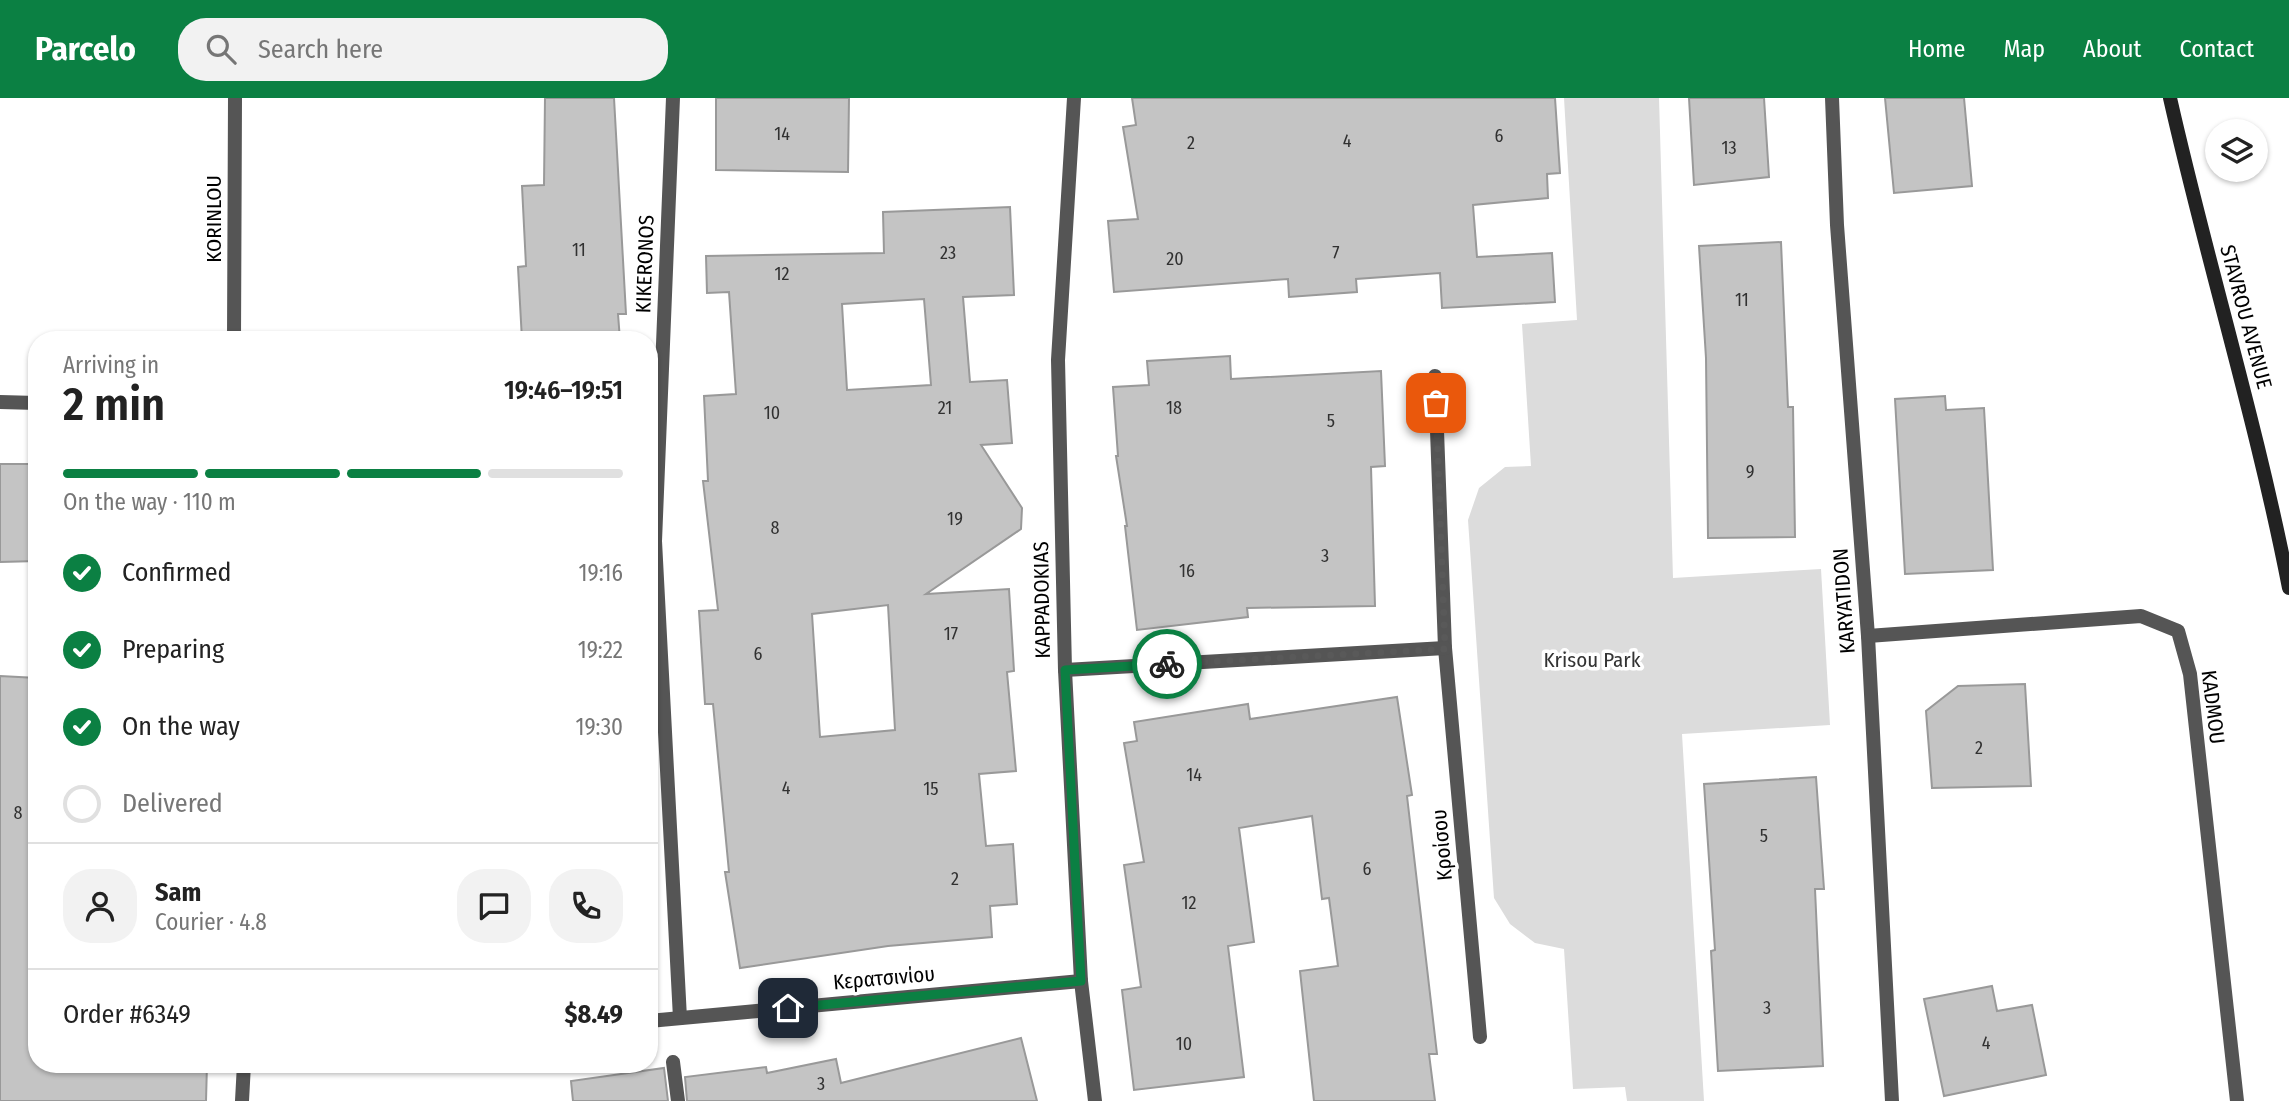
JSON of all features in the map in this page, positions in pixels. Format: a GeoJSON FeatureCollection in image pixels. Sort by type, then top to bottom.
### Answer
{"type":"FeatureCollection","features":[{"type":"Feature","properties":{"kind":"main road","name":"STAVROU AVENUE"},"geometry":{"type":"LineString","coordinates":[[2170,98],[2190,186],[2274,508],[2289,588]]}},
{"type":"Feature","properties":{"kind":"street","name":"KORINLOU"},"geometry":{"type":"LineString","coordinates":[[234,331],[235,98]]}},
{"type":"Feature","properties":{"kind":"street","name":"KIKERONOS"},"geometry":{"type":"LineString","coordinates":[[658,467],[673,98]]}},
{"type":"Feature","properties":{"kind":"street","name":"KAPPADOKIAS"},"geometry":{"type":"LineString","coordinates":[[1074,98],[1058,360],[1065,670],[1081,981],[1095,1101]]}},
{"type":"Feature","properties":{"kind":"street","name":"KARYATIDON"},"geometry":{"type":"LineString","coordinates":[[1832,98],[1837,225],[1868,636],[1892,1101]]}},
{"type":"Feature","properties":{"kind":"street","name":"Κροίσου"},"geometry":{"type":"LineString","coordinates":[[1435,376],[1445,649],[1480,1037]]}},
{"type":"Feature","properties":{"kind":"street"},"geometry":{"type":"LineString","coordinates":[[0,402],[28,403]]}},
{"type":"Feature","properties":{"kind":"street","name":"KIKERONOS"},"geometry":{"type":"LineString","coordinates":[[658,598],[680,1018]]}},
{"type":"Feature","properties":{"kind":"street","name":"KADMOU"},"geometry":{"type":"LineString","coordinates":[[1868,636],[2141,616],[2178,631],[2190,674],[2237,1101]]}},
{"type":"Feature","properties":{"kind":"street"},"geometry":{"type":"LineString","coordinates":[[1065,670],[1445,649]]}},
{"type":"Feature","properties":{"kind":"street","name":"Κερατσινίου"},"geometry":{"type":"LineString","coordinates":[[658,1020],[1081,981]]}},
{"type":"Feature","properties":{"kind":"street"},"geometry":{"type":"LineString","coordinates":[[673,1062],[678,1101]]}},
{"type":"Feature","properties":{"kind":"street"},"geometry":{"type":"LineString","coordinates":[[242,1101],[244,1073]]}},
{"type":"Feature","properties":{"kind":"green space","name":"Krisou Park"},"geometry":{"type":"Polygon","coordinates":[[[1564,98],[1659,98],[1673,578],[1821,569],[1830,725],[1682,734],[1704,1101],[1627,1101],[1625,1087],[1573,1089],[1564,949],[1535,943],[1510,924],[1494,898],[1468,520],[1479,488],[1505,467],[1531,466],[1522,324],[1577,320],[1564,98]]]}},
{"type":"Feature","properties":{"kind":"building"},"geometry":{"type":"Polygon","coordinates":[[[545,98],[614,98],[626,314],[618,314],[619,331],[522,331],[518,267],[526,266],[522,186],[544,185],[545,98]]]}},
{"type":"Feature","properties":{"kind":"building"},"geometry":{"type":"Polygon","coordinates":[[[716,98],[849,98],[848,172],[716,170],[716,98]]]}},
{"type":"Feature","properties":{"kind":"building"},"geometry":{"type":"Polygon","coordinates":[[[1132,98],[1555,98],[1560,173],[1547,174],[1548,198],[1473,205],[1477,257],[1552,253],[1555,302],[1442,308],[1440,273],[1356,279],[1357,292],[1289,297],[1288,279],[1114,292],[1108,221],[1138,219],[1123,127],[1136,125],[1132,98]]]}},
{"type":"Feature","properties":{"kind":"building"},"geometry":{"type":"Polygon","coordinates":[[[1689,98],[1764,98],[1769,177],[1694,185],[1689,98]]]}},
{"type":"Feature","properties":{"kind":"building"},"geometry":{"type":"Polygon","coordinates":[[[1885,98],[1964,98],[1972,186],[1894,193],[1885,98]]]}},
{"type":"Feature","properties":{"kind":"building"},"geometry":{"type":"Polygon","coordinates":[[[1010,207],[1014,295],[963,297],[970,382],[1007,380],[1012,443],[981,445],[1022,508],[1021,529],[926,594],[1009,589],[1014,671],[1007,672],[1016,771],[979,774],[986,846],[1013,844],[1017,904],[990,906],[992,937],[888,946],[740,968],[725,872],[729,872],[713,704],[705,704],[699,611],[718,610],[703,481],[708,481],[704,396],[736,394],[729,292],[707,293],[706,256],[884,253],[883,212],[1010,207]],[[924,299],[842,304],[847,390],[931,385],[924,299]],[[888,605],[812,614],[820,737],[895,730],[888,605]]]}},
{"type":"Feature","properties":{"kind":"building"},"geometry":{"type":"Polygon","coordinates":[[[1781,242],[1788,407],[1793,407],[1795,537],[1708,538],[1706,358],[1699,246],[1781,242]]]}},
{"type":"Feature","properties":{"kind":"building"},"geometry":{"type":"Polygon","coordinates":[[[1230,356],[1231,379],[1381,371],[1385,466],[1371,467],[1375,606],[1247,608],[1248,617],[1137,630],[1127,526],[1116,456],[1113,387],[1149,385],[1147,361],[1230,356]]]}},
{"type":"Feature","properties":{"kind":"building"},"geometry":{"type":"Polygon","coordinates":[[[1945,396],[1946,410],[1984,408],[1993,570],[1905,574],[1895,399],[1945,396]]]}},
{"type":"Feature","properties":{"kind":"building"},"geometry":{"type":"Polygon","coordinates":[[[0,464],[28,464],[28,561],[0,562],[0,464]]]}},
{"type":"Feature","properties":{"kind":"building"},"geometry":{"type":"Polygon","coordinates":[[[0,676],[28,678],[28,1073],[207,1073],[206,1101],[0,1101],[0,676]]]}},
{"type":"Feature","properties":{"kind":"building"},"geometry":{"type":"Polygon","coordinates":[[[2025,684],[2031,786],[1932,788],[1926,711],[1958,686],[2025,684]]]}},
{"type":"Feature","properties":{"kind":"building"},"geometry":{"type":"Polygon","coordinates":[[[1397,697],[1412,795],[1407,796],[1437,1054],[1429,1054],[1435,1101],[1314,1101],[1300,971],[1338,966],[1329,898],[1322,899],[1312,816],[1239,828],[1254,942],[1228,946],[1244,1077],[1134,1090],[1122,990],[1141,987],[1124,865],[1144,862],[1124,743],[1137,741],[1134,722],[1248,704],[1250,719],[1397,697]]]}},
{"type":"Feature","properties":{"kind":"building"},"geometry":{"type":"Polygon","coordinates":[[[1816,777],[1824,889],[1815,889],[1823,1066],[1718,1071],[1711,951],[1715,950],[1704,784],[1816,777]]]}},
{"type":"Feature","properties":{"kind":"building"},"geometry":{"type":"Polygon","coordinates":[[[1992,986],[1997,1011],[2032,1005],[2046,1075],[1944,1096],[1924,999],[1992,986]]]}},
{"type":"Feature","properties":{"kind":"building"},"geometry":{"type":"Polygon","coordinates":[[[1021,1038],[1037,1101],[687,1101],[685,1077],[766,1067],[767,1073],[836,1059],[841,1083],[1021,1038]]]}},
{"type":"Feature","properties":{"kind":"building"},"geometry":{"type":"Polygon","coordinates":[[[664,1068],[668,1101],[573,1101],[571,1081],[628,1073],[658,1073],[658,1069],[664,1068]]]}},
{"type":"Feature","properties":{"kind":"way so far"},"geometry":{"type":"LineString","coordinates":[[1167,664],[1445,649],[1436,403]]}},
{"type":"Feature","properties":{"kind":"route"},"geometry":{"type":"LineString","coordinates":[[788,1008],[1081,981],[1065,670],[1167,664]]}}]}
